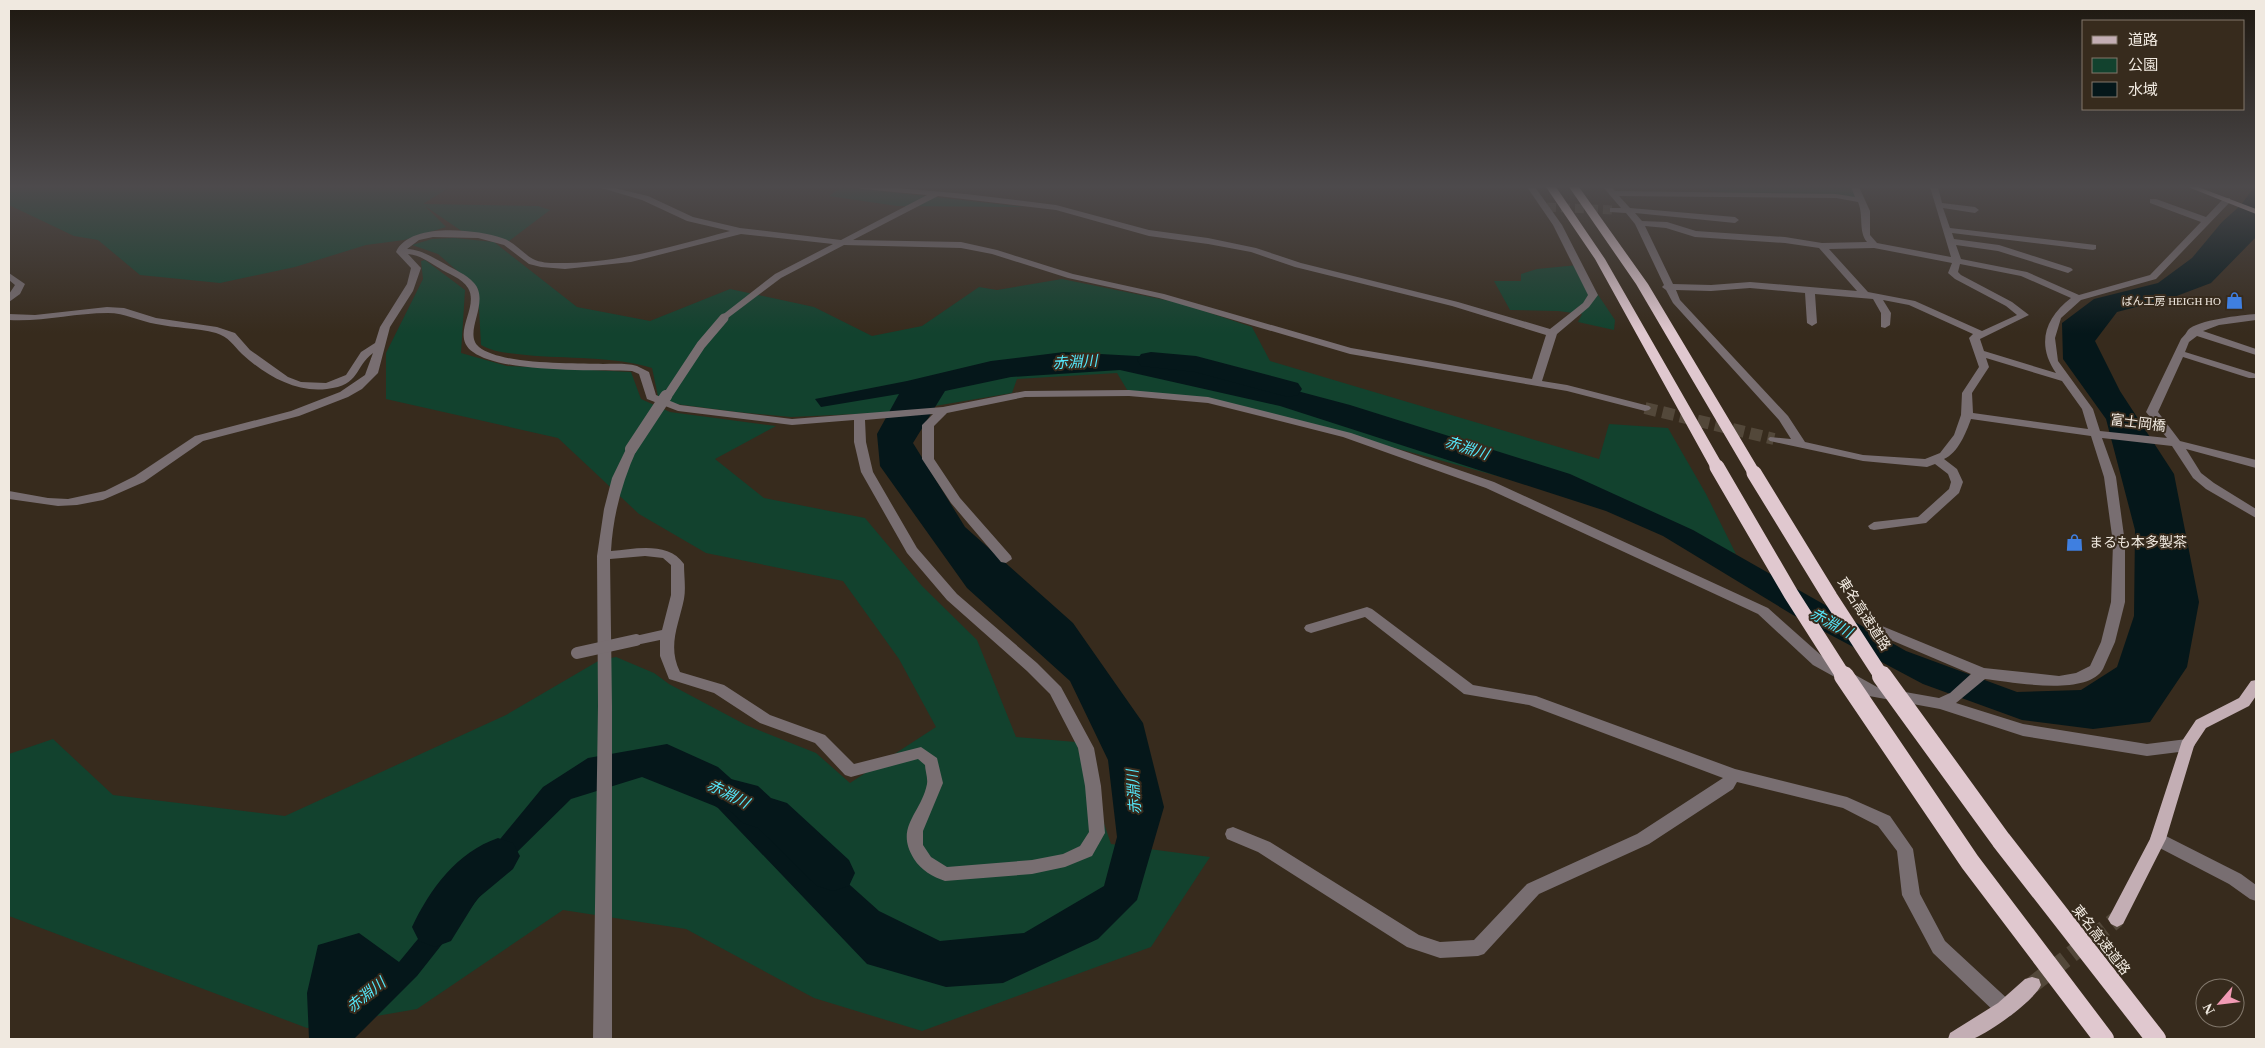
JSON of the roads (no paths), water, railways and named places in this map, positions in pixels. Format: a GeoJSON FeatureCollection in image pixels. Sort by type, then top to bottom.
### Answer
{"type":"FeatureCollection","features":[{"type":"Feature","properties":{"kind":"highway"},"geometry":{"type":"LineString","coordinates":[[1584,236],[1600,259],[1790,594],[1866,711],[1970,862],[2104,1039]]}},
{"type":"Feature","properties":{"kind":"highway","name":"東名高速道路"},"geometry":{"type":"LineString","coordinates":[[1609,236],[1642,284],[1829,596],[1910,716],[2011,855],[2156,1039]]}},
{"type":"Feature","properties":{"kind":"main road"},"geometry":{"type":"LineString","coordinates":[[2117,919],[2158,838],[2187,745],[2201,724],[2244,702],[2256,685]]}},
{"type":"Feature","properties":{"kind":"main road"},"geometry":{"type":"LineString","coordinates":[[1957,1039],[2005,1009],[2032,985]]}},
{"type":"Feature","properties":{"kind":"street"},"geometry":{"type":"LineString","coordinates":[[401,252],[404,245],[423,236]]}},
{"type":"Feature","properties":{"kind":"street"},"geometry":{"type":"LineString","coordinates":[[480,236],[508,243],[529,261],[540,265],[569,266],[609,262],[661,252],[722,236]]}},
{"type":"Feature","properties":{"kind":"street"},"geometry":{"type":"LineString","coordinates":[[787,236],[846,242],[936,244],[969,247],[994,252],[1071,276],[1161,296],[1350,351],[1567,388],[1645,408]]}},
{"type":"Feature","properties":{"kind":"street"},"geometry":{"type":"LineString","coordinates":[[602,1039],[605,699],[603,556],[618,475],[631,449],[695,353],[724,318],[778,276],[857,236]]}},
{"type":"Feature","properties":{"kind":"street"},"geometry":{"type":"LineString","coordinates":[[1170,236],[1253,250],[1298,264],[1455,304],[1552,333]]}},
{"type":"Feature","properties":{"kind":"street"},"geometry":{"type":"LineString","coordinates":[[1536,384],[1552,333],[1586,305],[1593,295],[1563,236]]}},
{"type":"Feature","properties":{"kind":"street"},"geometry":{"type":"LineString","coordinates":[[1645,236],[1676,301],[1784,418],[1800,444]]}},
{"type":"Feature","properties":{"kind":"street"},"geometry":{"type":"LineString","coordinates":[[1724,236],[1785,240],[1822,246],[1874,245],[2024,274],[2078,298]]}},
{"type":"Feature","properties":{"kind":"street"},"geometry":{"type":"LineString","coordinates":[[1867,236],[1874,245]]}},
{"type":"Feature","properties":{"kind":"street"},"geometry":{"type":"LineString","coordinates":[[1774,439],[1863,458],[1927,463],[1944,455],[1959,436],[1967,415],[1966,393],[1984,367],[1974,338],[2024,315],[2009,304],[1958,277],[1954,273],[1957,261],[1948,236]]}},
{"type":"Feature","properties":{"kind":"street"},"geometry":{"type":"LineString","coordinates":[[1997,236],[2092,247]]}},
{"type":"Feature","properties":{"kind":"street"},"geometry":{"type":"LineString","coordinates":[[1877,629],[1982,672],[2034,680],[2059,681],[2079,678],[2096,669],[2108,642],[2118,602],[2119,543],[2110,477],[2088,409],[2053,361],[2050,338],[2056,317],[2062,309],[2078,298],[2153,277],[2193,236]]}},
{"type":"Feature","properties":{"kind":"street"},"geometry":{"type":"LineString","coordinates":[[1950,241],[1999,248],[2068,270]]}},
{"type":"Feature","properties":{"kind":"street"},"geometry":{"type":"LineString","coordinates":[[1822,246],[1886,313],[1885,326]]}},
{"type":"Feature","properties":{"kind":"street"},"geometry":{"type":"LineString","coordinates":[[401,252],[413,251],[422,253],[464,279],[473,288],[476,301],[469,327],[469,339],[475,349],[503,361],[633,368],[644,372],[652,397],[678,408],[792,422],[943,410],[1025,394],[1129,393],[1208,400],[1347,435],[1490,485],[1763,610],[1818,661],[1874,692],[1941,704],[2023,730],[2148,750],[2187,745]]}},
{"type":"Feature","properties":{"kind":"street"},"geometry":{"type":"LineString","coordinates":[[9,495],[63,504],[89,500],[116,492],[140,480],[192,442],[214,434],[303,411],[354,389],[371,375],[377,364],[378,345],[385,326],[416,281],[416,268],[401,252]]}},
{"type":"Feature","properties":{"kind":"street"},"geometry":{"type":"LineString","coordinates":[[9,276],[20,284],[17,292],[9,299]]}},
{"type":"Feature","properties":{"kind":"street"},"geometry":{"type":"LineString","coordinates":[[1668,286],[1711,288],[1750,285],[1871,296],[1912,303],[1983,335]]}},
{"type":"Feature","properties":{"kind":"street"},"geometry":{"type":"LineString","coordinates":[[1810,290],[1812,323]]}},
{"type":"Feature","properties":{"kind":"street"},"geometry":{"type":"LineString","coordinates":[[9,317],[35,318],[107,310],[124,311],[154,320],[217,330],[231,335],[246,352],[284,379],[299,385],[327,386],[350,377],[365,354],[378,345]]}},
{"type":"Feature","properties":{"kind":"street"},"geometry":{"type":"LineString","coordinates":[[2256,316],[2210,324],[2193,331],[2185,341],[2152,412],[2176,443],[2196,475],[2210,486],[2256,514]]}},
{"type":"Feature","properties":{"kind":"street"},"geometry":{"type":"LineString","coordinates":[[2193,331],[2256,352]]}},
{"type":"Feature","properties":{"kind":"street"},"geometry":{"type":"LineString","coordinates":[[2179,353],[2253,376]]}},
{"type":"Feature","properties":{"kind":"street"},"geometry":{"type":"LineString","coordinates":[[1979,354],[2066,379]]}},
{"type":"Feature","properties":{"kind":"street"},"geometry":{"type":"LineString","coordinates":[[943,410],[928,425],[928,459],[955,500],[1006,559]]}},
{"type":"Feature","properties":{"kind":"street","name":"富士岡橋"},"geometry":{"type":"LineString","coordinates":[[1967,415],[2096,434],[2176,443],[2256,464]]}},
{"type":"Feature","properties":{"kind":"street"},"geometry":{"type":"LineString","coordinates":[[603,556],[645,552],[667,554],[677,564],[677,598],[666,634],[668,664],[674,675],[718,689],[765,719],[820,739],[851,771],[877,765],[909,754],[921,753],[932,762],[936,783],[915,832],[915,846],[924,862],[945,874],[988,872],[1032,867],[1065,860],[1086,851],[1097,833],[1093,786],[1086,748],[1056,691],[1032,667],[952,597],[912,550],[867,472],[860,442],[859,417]]}},
{"type":"Feature","properties":{"kind":"street"},"geometry":{"type":"LineString","coordinates":[[1874,526],[1922,520],[1955,490],[1957,482],[1953,472],[1936,459]]}},
{"type":"Feature","properties":{"kind":"street"},"geometry":{"type":"LineString","coordinates":[[1311,628],[1367,612],[1469,690],[1531,700],[1733,775],[1847,803],[1884,821],[1905,849],[1911,895],[1940,947],[2005,1009]]}},
{"type":"Feature","properties":{"kind":"street"},"geometry":{"type":"LineString","coordinates":[[577,654],[666,634]]}},
{"type":"Feature","properties":{"kind":"street"},"geometry":{"type":"LineString","coordinates":[[1941,704],[1955,697],[1982,672]]}},
{"type":"Feature","properties":{"kind":"street"},"geometry":{"type":"LineString","coordinates":[[1233,834],[1264,846],[1413,941],[1440,950],[1478,948],[1533,889],[1643,839],[1727,785],[1733,775]]}},
{"type":"Feature","properties":{"kind":"street"},"geometry":{"type":"LineString","coordinates":[[2158,838],[2235,879],[2256,894]]}},
{"type":"Feature","properties":{"kind":"water"},"geometry":{"type":"Polygon","coordinates":[[[2210,236],[2256,236],[2211,283],[2174,297],[2117,312],[2095,341],[2120,391],[2174,474],[2199,602],[2187,667],[2150,722],[2093,729],[2022,720],[1923,684],[1793,615],[1663,536],[1606,511],[1280,406],[1120,370],[1011,377],[945,391],[913,443],[965,527],[1073,623],[1143,723],[1164,807],[1137,900],[1098,939],[1003,983],[946,987],[867,964],[717,807],[642,777],[571,799],[507,862],[417,976],[354,1039],[309,1039],[307,993],[318,945],[359,933],[399,962],[543,787],[588,758],[667,744],[718,767],[879,911],[940,941],[1024,933],[1104,886],[1117,837],[1108,760],[1070,681],[967,588],[880,466],[877,434],[899,394],[821,407],[815,399],[907,381],[991,361],[1064,352],[1173,358],[1350,405],[1570,474],[1693,530],[1906,651],[2017,692],[2081,690],[2117,667],[2134,616],[2135,530],[2106,419],[2063,359],[2062,323],[2094,299],[2158,283],[2192,258],[2210,236]]]}},
{"type":"Feature","properties":{"kind":"waterway","name":"赤淵川"},"geometry":{"type":"LineString","coordinates":[[1151,360],[1196,364],[1288,389]]}},
{"type":"Feature","properties":{"kind":"waterway","name":"赤淵川"},"geometry":{"type":"LineString","coordinates":[[731,795],[743,798],[758,811],[772,815],[833,873]]}},
{"type":"Feature","properties":{"kind":"waterway","name":"赤淵川"},"geometry":{"type":"LineString","coordinates":[[435,927],[461,886],[498,856]]}},
{"type":"Feature","properties":{"kind":"tunnel"},"geometry":{"type":"LineString","coordinates":[[1645,408],[1774,439]]}},
{"type":"Feature","properties":{"kind":"tunnel"},"geometry":{"type":"LineString","coordinates":[[2032,985],[2117,919]]}},
{"type":"Feature","properties":{"kind":"place","name":"ぱん工房 HEIGH HO"},"geometry":{"type":"Point","coordinates":[2235,301]}},
{"type":"Feature","properties":{"kind":"place","name":"まるも本多製茶"},"geometry":{"type":"Point","coordinates":[2075,542]}}]}
